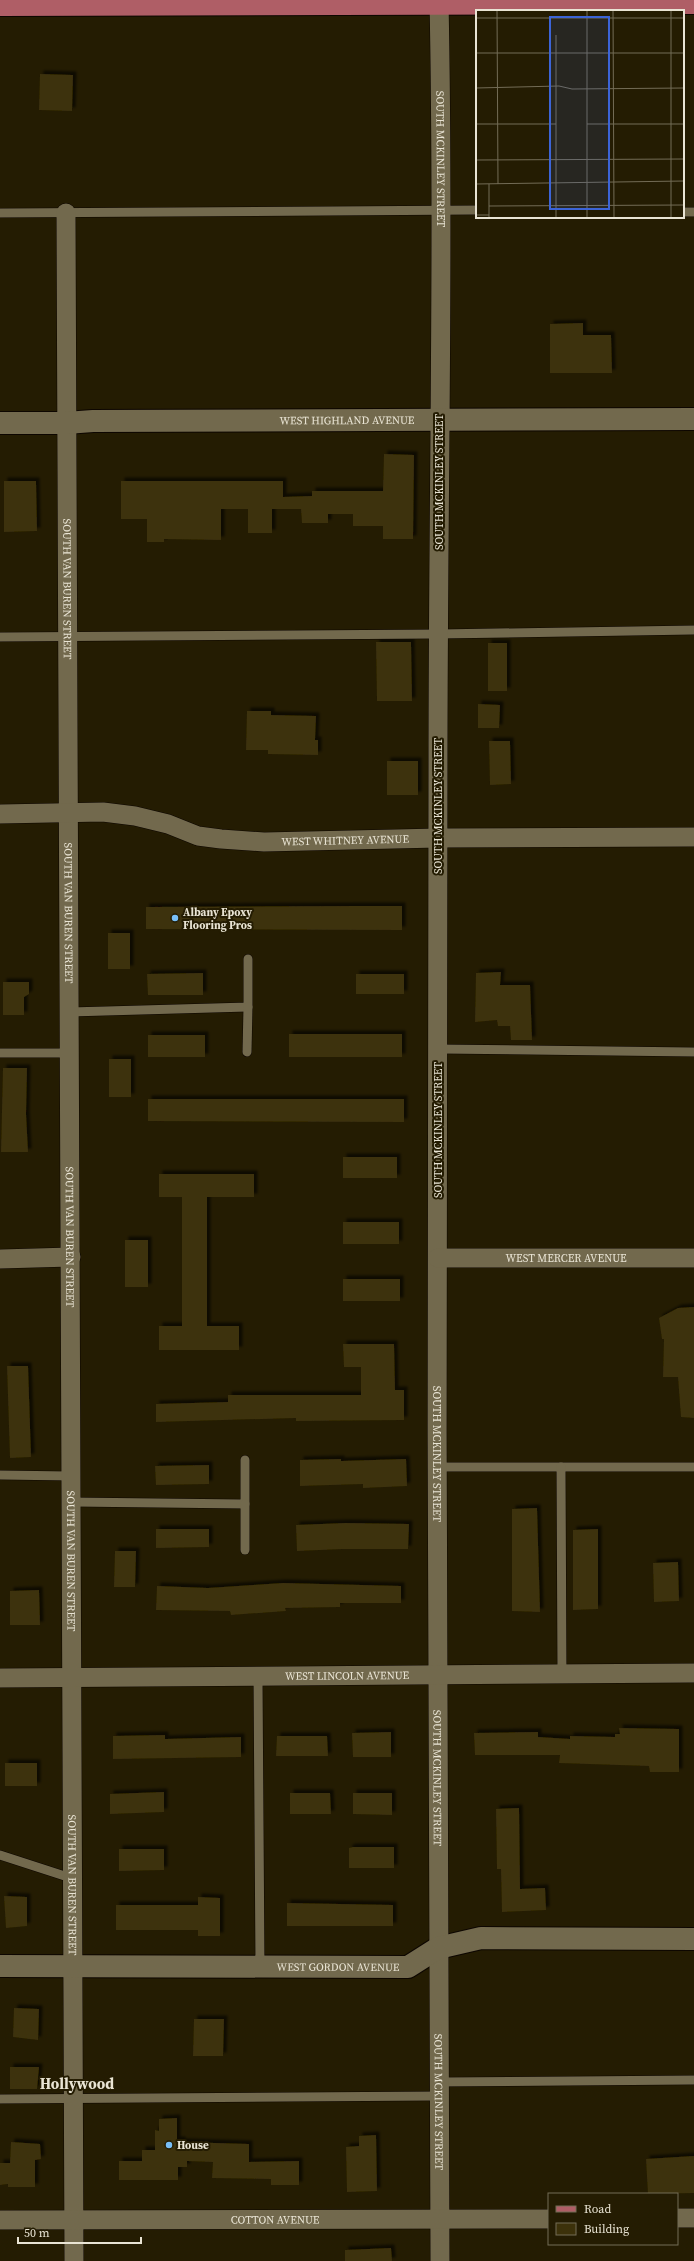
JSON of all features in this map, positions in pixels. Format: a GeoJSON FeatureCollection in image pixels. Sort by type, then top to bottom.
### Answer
{"type":"FeatureCollection","features":[{"type":"Feature","properties":{"kind":"main road"},"geometry":{"type":"LineString","coordinates":[[0,5],[68,2],[687,2]]}},
{"type":"Feature","properties":{"kind":"street","name":"SOUTH MCKINLEY STREET"},"geometry":{"type":"LineString","coordinates":[[439,2],[443,210],[439,420],[438,634],[437,1676],[440,2261]]}},
{"type":"Feature","properties":{"kind":"street","name":"SOUTH VAN BUREN STREET"},"geometry":{"type":"LineString","coordinates":[[66,213],[67,637],[70,813],[74,2261]]}},
{"type":"Feature","properties":{"kind":"street","name":"WEST HIGHLAND AVENUE"},"geometry":{"type":"LineString","coordinates":[[0,423],[66,423],[93,421],[694,419]]}},
{"type":"Feature","properties":{"kind":"street","name":"WEST WHITNEY AVENUE"},"geometry":{"type":"LineString","coordinates":[[0,814],[103,812],[135,816],[168,824],[198,836],[264,842],[438,838],[694,837]]}},
{"type":"Feature","properties":{"kind":"street"},"geometry":{"type":"LineString","coordinates":[[0,1259],[71,1257]]}},
{"type":"Feature","properties":{"kind":"street","name":"WEST MERCER AVENUE"},"geometry":{"type":"LineString","coordinates":[[438,1258],[694,1258]]}},
{"type":"Feature","properties":{"kind":"street","name":"WEST LINCOLN AVENUE"},"geometry":{"type":"LineString","coordinates":[[0,1678],[562,1676],[694,1673]]}},
{"type":"Feature","properties":{"kind":"street","name":"WEST GORDON AVENUE"},"geometry":{"type":"LineString","coordinates":[[0,1966],[74,1965],[260,1968],[408,1966],[438,1948],[481,1938],[694,1939]]}},
{"type":"Feature","properties":{"kind":"street"},"geometry":{"type":"LineString","coordinates":[[678,2218],[694,2218]]}},
{"type":"Feature","properties":{"kind":"street","name":"COTTON AVENUE"},"geometry":{"type":"LineString","coordinates":[[0,2220],[548,2219]]}},
{"type":"Feature","properties":{"kind":"lane"},"geometry":{"type":"LineString","coordinates":[[0,213],[476,210]]}},
{"type":"Feature","properties":{"kind":"lane"},"geometry":{"type":"LineString","coordinates":[[0,637],[438,634],[694,630]]}},
{"type":"Feature","properties":{"kind":"lane"},"geometry":{"type":"LineString","coordinates":[[247,1052],[248,959]]}},
{"type":"Feature","properties":{"kind":"lane"},"geometry":{"type":"LineString","coordinates":[[70,1012],[248,1007]]}},
{"type":"Feature","properties":{"kind":"lane"},"geometry":{"type":"LineString","coordinates":[[438,1049],[694,1052]]}},
{"type":"Feature","properties":{"kind":"lane"},"geometry":{"type":"LineString","coordinates":[[0,1053],[70,1053]]}},
{"type":"Feature","properties":{"kind":"lane"},"geometry":{"type":"LineString","coordinates":[[245,1460],[245,1550]]}},
{"type":"Feature","properties":{"kind":"lane"},"geometry":{"type":"LineString","coordinates":[[437,1467],[694,1467]]}},
{"type":"Feature","properties":{"kind":"lane"},"geometry":{"type":"LineString","coordinates":[[561,1467],[562,1676]]}},
{"type":"Feature","properties":{"kind":"lane"},"geometry":{"type":"LineString","coordinates":[[0,1475],[71,1476]]}},
{"type":"Feature","properties":{"kind":"lane"},"geometry":{"type":"LineString","coordinates":[[71,1502],[245,1504]]}},
{"type":"Feature","properties":{"kind":"lane"},"geometry":{"type":"LineString","coordinates":[[258,1677],[260,1968]]}},
{"type":"Feature","properties":{"kind":"lane"},"geometry":{"type":"LineString","coordinates":[[0,1855],[74,1879]]}},
{"type":"Feature","properties":{"kind":"lane"},"geometry":{"type":"LineString","coordinates":[[0,2099],[439,2089],[694,2080]]}},
{"type":"Feature","properties":{"kind":"building"},"geometry":{"type":"Polygon","coordinates":[[[40,74],[73,75],[72,111],[39,110],[40,74]]]}},
{"type":"Feature","properties":{"kind":"building"},"geometry":{"type":"Polygon","coordinates":[[[583,323],[583,335],[611,335],[612,373],[550,373],[550,324],[583,323]]]}},
{"type":"Feature","properties":{"kind":"building"},"geometry":{"type":"Polygon","coordinates":[[[384,454],[414,455],[413,539],[383,539],[383,526],[353,526],[353,514],[328,514],[328,523],[302,523],[301,509],[272,509],[272,533],[248,533],[248,509],[221,509],[221,540],[164,539],[164,542],[147,542],[147,519],[121,519],[121,481],[283,481],[283,497],[312,496],[312,491],[383,491],[384,454]]]}},
{"type":"Feature","properties":{"kind":"building"},"geometry":{"type":"Polygon","coordinates":[[[4,481],[36,481],[37,531],[4,532],[4,481]]]}},
{"type":"Feature","properties":{"kind":"building"},"geometry":{"type":"Polygon","coordinates":[[[376,642],[411,642],[412,701],[377,701],[376,642]]]}},
{"type":"Feature","properties":{"kind":"building"},"geometry":{"type":"Polygon","coordinates":[[[488,643],[507,643],[507,691],[488,691],[488,643]]]}},
{"type":"Feature","properties":{"kind":"building"},"geometry":{"type":"Polygon","coordinates":[[[478,704],[500,705],[499,728],[478,728],[478,704]]]}},
{"type":"Feature","properties":{"kind":"building"},"geometry":{"type":"Polygon","coordinates":[[[247,711],[271,711],[271,715],[316,716],[315,740],[318,740],[318,755],[268,754],[268,750],[246,750],[247,711]]]}},
{"type":"Feature","properties":{"kind":"building"},"geometry":{"type":"Polygon","coordinates":[[[489,741],[510,741],[511,784],[490,785],[489,741]]]}},
{"type":"Feature","properties":{"kind":"building"},"geometry":{"type":"Polygon","coordinates":[[[387,761],[418,761],[418,795],[387,795],[387,761]]]}},
{"type":"Feature","properties":{"kind":"building"},"geometry":{"type":"Polygon","coordinates":[[[402,906],[402,930],[146,929],[146,907],[402,906]]]}},
{"type":"Feature","properties":{"kind":"building"},"geometry":{"type":"Polygon","coordinates":[[[108,933],[130,933],[130,969],[108,969],[108,933]]]}},
{"type":"Feature","properties":{"kind":"building"},"geometry":{"type":"Polygon","coordinates":[[[501,972],[500,985],[530,985],[532,1040],[511,1040],[510,1026],[498,1026],[497,1020],[475,1022],[476,973],[501,972]]]}},
{"type":"Feature","properties":{"kind":"building"},"geometry":{"type":"Polygon","coordinates":[[[203,973],[203,995],[148,995],[147,974],[203,973]]]}},
{"type":"Feature","properties":{"kind":"building"},"geometry":{"type":"Polygon","coordinates":[[[356,974],[404,974],[404,994],[356,994],[356,974]]]}},
{"type":"Feature","properties":{"kind":"building"},"geometry":{"type":"Polygon","coordinates":[[[3,982],[29,982],[29,994],[24,997],[24,1015],[3,1015],[3,982]]]}},
{"type":"Feature","properties":{"kind":"building"},"geometry":{"type":"Polygon","coordinates":[[[289,1034],[402,1034],[402,1057],[289,1057],[289,1034]]]}},
{"type":"Feature","properties":{"kind":"building"},"geometry":{"type":"Polygon","coordinates":[[[148,1035],[205,1035],[205,1057],[148,1057],[148,1035]]]}},
{"type":"Feature","properties":{"kind":"building"},"geometry":{"type":"Polygon","coordinates":[[[109,1059],[131,1059],[131,1097],[109,1097],[109,1059]]]}},
{"type":"Feature","properties":{"kind":"building"},"geometry":{"type":"Polygon","coordinates":[[[3,1068],[27,1068],[26,1114],[28,1152],[1,1152],[3,1068]]]}},
{"type":"Feature","properties":{"kind":"building"},"geometry":{"type":"Polygon","coordinates":[[[148,1099],[404,1099],[404,1122],[148,1121],[148,1099]]]}},
{"type":"Feature","properties":{"kind":"building"},"geometry":{"type":"Polygon","coordinates":[[[343,1157],[397,1157],[397,1178],[343,1178],[343,1157]]]}},
{"type":"Feature","properties":{"kind":"building"},"geometry":{"type":"Polygon","coordinates":[[[159,1174],[254,1174],[254,1197],[207,1197],[207,1326],[239,1326],[239,1350],[159,1350],[159,1326],[182,1326],[182,1197],[159,1197],[159,1174]]]}},
{"type":"Feature","properties":{"kind":"building"},"geometry":{"type":"Polygon","coordinates":[[[343,1222],[399,1222],[399,1244],[343,1244],[343,1222]]]}},
{"type":"Feature","properties":{"kind":"building"},"geometry":{"type":"Polygon","coordinates":[[[125,1240],[148,1240],[148,1287],[125,1287],[125,1240]]]}},
{"type":"Feature","properties":{"kind":"building"},"geometry":{"type":"Polygon","coordinates":[[[343,1279],[400,1279],[400,1301],[343,1301],[343,1279]]]}},
{"type":"Feature","properties":{"kind":"building"},"geometry":{"type":"Polygon","coordinates":[[[694,1307],[694,1418],[681,1417],[678,1377],[663,1377],[664,1339],[662,1339],[659,1318],[678,1308],[694,1307]]]}},
{"type":"Feature","properties":{"kind":"building"},"geometry":{"type":"Polygon","coordinates":[[[343,1344],[394,1344],[395,1390],[404,1390],[404,1420],[296,1421],[296,1418],[156,1422],[156,1404],[228,1402],[228,1395],[361,1395],[361,1367],[344,1367],[343,1344]]]}},
{"type":"Feature","properties":{"kind":"building"},"geometry":{"type":"Polygon","coordinates":[[[7,1366],[28,1366],[31,1457],[10,1458],[7,1366]]]}},
{"type":"Feature","properties":{"kind":"building"},"geometry":{"type":"Polygon","coordinates":[[[341,1459],[341,1461],[406,1459],[407,1486],[363,1488],[363,1484],[300,1486],[300,1460],[341,1459]]]}},
{"type":"Feature","properties":{"kind":"building"},"geometry":{"type":"Polygon","coordinates":[[[209,1465],[209,1484],[156,1485],[155,1466],[209,1465]]]}},
{"type":"Feature","properties":{"kind":"building"},"geometry":{"type":"Polygon","coordinates":[[[537,1508],[540,1612],[512,1611],[512,1509],[537,1508]]]}},
{"type":"Feature","properties":{"kind":"building"},"geometry":{"type":"Polygon","coordinates":[[[346,1523],[409,1524],[408,1549],[297,1551],[296,1525],[346,1523]]]}},
{"type":"Feature","properties":{"kind":"building"},"geometry":{"type":"Polygon","coordinates":[[[156,1529],[209,1529],[209,1547],[156,1548],[156,1529]]]}},
{"type":"Feature","properties":{"kind":"building"},"geometry":{"type":"Polygon","coordinates":[[[598,1529],[598,1609],[573,1610],[573,1530],[598,1529]]]}},
{"type":"Feature","properties":{"kind":"building"},"geometry":{"type":"Polygon","coordinates":[[[115,1551],[136,1551],[135,1587],[114,1587],[115,1551]]]}},
{"type":"Feature","properties":{"kind":"building"},"geometry":{"type":"Polygon","coordinates":[[[678,1562],[679,1601],[654,1602],[653,1563],[678,1562]]]}},
{"type":"Feature","properties":{"kind":"building"},"geometry":{"type":"Polygon","coordinates":[[[283,1583],[401,1586],[401,1603],[340,1603],[340,1607],[285,1608],[286,1611],[231,1615],[230,1611],[156,1610],[157,1586],[208,1588],[283,1583]]]}},
{"type":"Feature","properties":{"kind":"building"},"geometry":{"type":"Polygon","coordinates":[[[39,1590],[40,1625],[10,1625],[10,1591],[39,1590]]]}},
{"type":"Feature","properties":{"kind":"building"},"geometry":{"type":"Polygon","coordinates":[[[619,1728],[679,1729],[679,1772],[650,1772],[649,1766],[559,1763],[560,1755],[475,1755],[474,1733],[538,1732],[538,1737],[570,1739],[570,1736],[615,1737],[615,1734],[620,1734],[619,1728]]]}},
{"type":"Feature","properties":{"kind":"building"},"geometry":{"type":"Polygon","coordinates":[[[391,1732],[391,1757],[353,1757],[352,1733],[391,1732]]]}},
{"type":"Feature","properties":{"kind":"building"},"geometry":{"type":"Polygon","coordinates":[[[165,1735],[165,1739],[241,1737],[241,1757],[113,1759],[113,1736],[165,1735]]]}},
{"type":"Feature","properties":{"kind":"building"},"geometry":{"type":"Polygon","coordinates":[[[277,1736],[327,1736],[328,1756],[276,1756],[277,1736]]]}},
{"type":"Feature","properties":{"kind":"building"},"geometry":{"type":"Polygon","coordinates":[[[5,1763],[37,1763],[37,1786],[5,1786],[5,1763]]]}},
{"type":"Feature","properties":{"kind":"building"},"geometry":{"type":"Polygon","coordinates":[[[164,1792],[164,1812],[110,1814],[110,1794],[164,1792]]]}},
{"type":"Feature","properties":{"kind":"building"},"geometry":{"type":"Polygon","coordinates":[[[290,1793],[330,1793],[331,1814],[290,1814],[290,1793]]]}},
{"type":"Feature","properties":{"kind":"building"},"geometry":{"type":"Polygon","coordinates":[[[353,1793],[392,1793],[392,1815],[353,1814],[353,1793]]]}},
{"type":"Feature","properties":{"kind":"building"},"geometry":{"type":"Polygon","coordinates":[[[519,1808],[520,1889],[545,1888],[546,1910],[502,1912],[501,1869],[497,1869],[496,1809],[519,1808]]]}},
{"type":"Feature","properties":{"kind":"building"},"geometry":{"type":"Polygon","coordinates":[[[394,1847],[394,1868],[349,1868],[349,1848],[394,1847]]]}},
{"type":"Feature","properties":{"kind":"building"},"geometry":{"type":"Polygon","coordinates":[[[119,1849],[164,1849],[164,1870],[119,1871],[119,1849]]]}},
{"type":"Feature","properties":{"kind":"building"},"geometry":{"type":"Polygon","coordinates":[[[4,1896],[27,1897],[27,1926],[6,1928],[4,1896]]]}},
{"type":"Feature","properties":{"kind":"building"},"geometry":{"type":"Polygon","coordinates":[[[198,1897],[220,1898],[220,1936],[198,1936],[198,1930],[116,1930],[116,1905],[198,1905],[198,1897]]]}},
{"type":"Feature","properties":{"kind":"building"},"geometry":{"type":"Polygon","coordinates":[[[287,1903],[393,1905],[393,1926],[287,1926],[287,1903]]]}},
{"type":"Feature","properties":{"kind":"building"},"geometry":{"type":"Polygon","coordinates":[[[14,2008],[39,2009],[38,2040],[13,2037],[14,2008]]]}},
{"type":"Feature","properties":{"kind":"building"},"geometry":{"type":"Polygon","coordinates":[[[194,2019],[224,2019],[223,2056],[193,2056],[194,2019]]]}},
{"type":"Feature","properties":{"kind":"building"},"geometry":{"type":"Polygon","coordinates":[[[10,2067],[39,2067],[37,2089],[10,2089],[10,2067]]]}},
{"type":"Feature","properties":{"kind":"building"},"geometry":{"type":"Polygon","coordinates":[[[177,2118],[177,2140],[182,2140],[182,2142],[249,2144],[249,2162],[299,2161],[299,2185],[271,2185],[271,2179],[212,2178],[213,2162],[187,2161],[187,2167],[178,2167],[178,2180],[119,2180],[119,2161],[142,2161],[142,2150],[155,2150],[155,2130],[159,2131],[159,2119],[177,2118]]]}},
{"type":"Feature","properties":{"kind":"building"},"geometry":{"type":"Polygon","coordinates":[[[376,2135],[377,2191],[347,2192],[346,2147],[359,2146],[359,2136],[376,2135]]]}},
{"type":"Feature","properties":{"kind":"building"},"geometry":{"type":"Polygon","coordinates":[[[11,2142],[40,2144],[41,2159],[35,2160],[35,2187],[8,2187],[8,2184],[0,2185],[0,2163],[10,2163],[11,2142]]]}},
{"type":"Feature","properties":{"kind":"building"},"geometry":{"type":"Polygon","coordinates":[[[694,2156],[694,2193],[648,2193],[646,2159],[694,2156]]]}},
{"type":"Feature","properties":{"kind":"building"},"geometry":{"type":"Polygon","coordinates":[[[391,2248],[392,2261],[345,2261],[345,2250],[391,2248]]]}},
{"type":"Feature","properties":{"kind":"place","name":"Albany Epoxy Flooring Pros"},"geometry":{"type":"Point","coordinates":[175,918]}},
{"type":"Feature","properties":{"kind":"place","name":"House"},"geometry":{"type":"Point","coordinates":[169,2145]}},
{"type":"Feature","properties":{"kind":"district","name":"Hollywood"},"geometry":{"type":"Point","coordinates":[77,2084]}}]}
